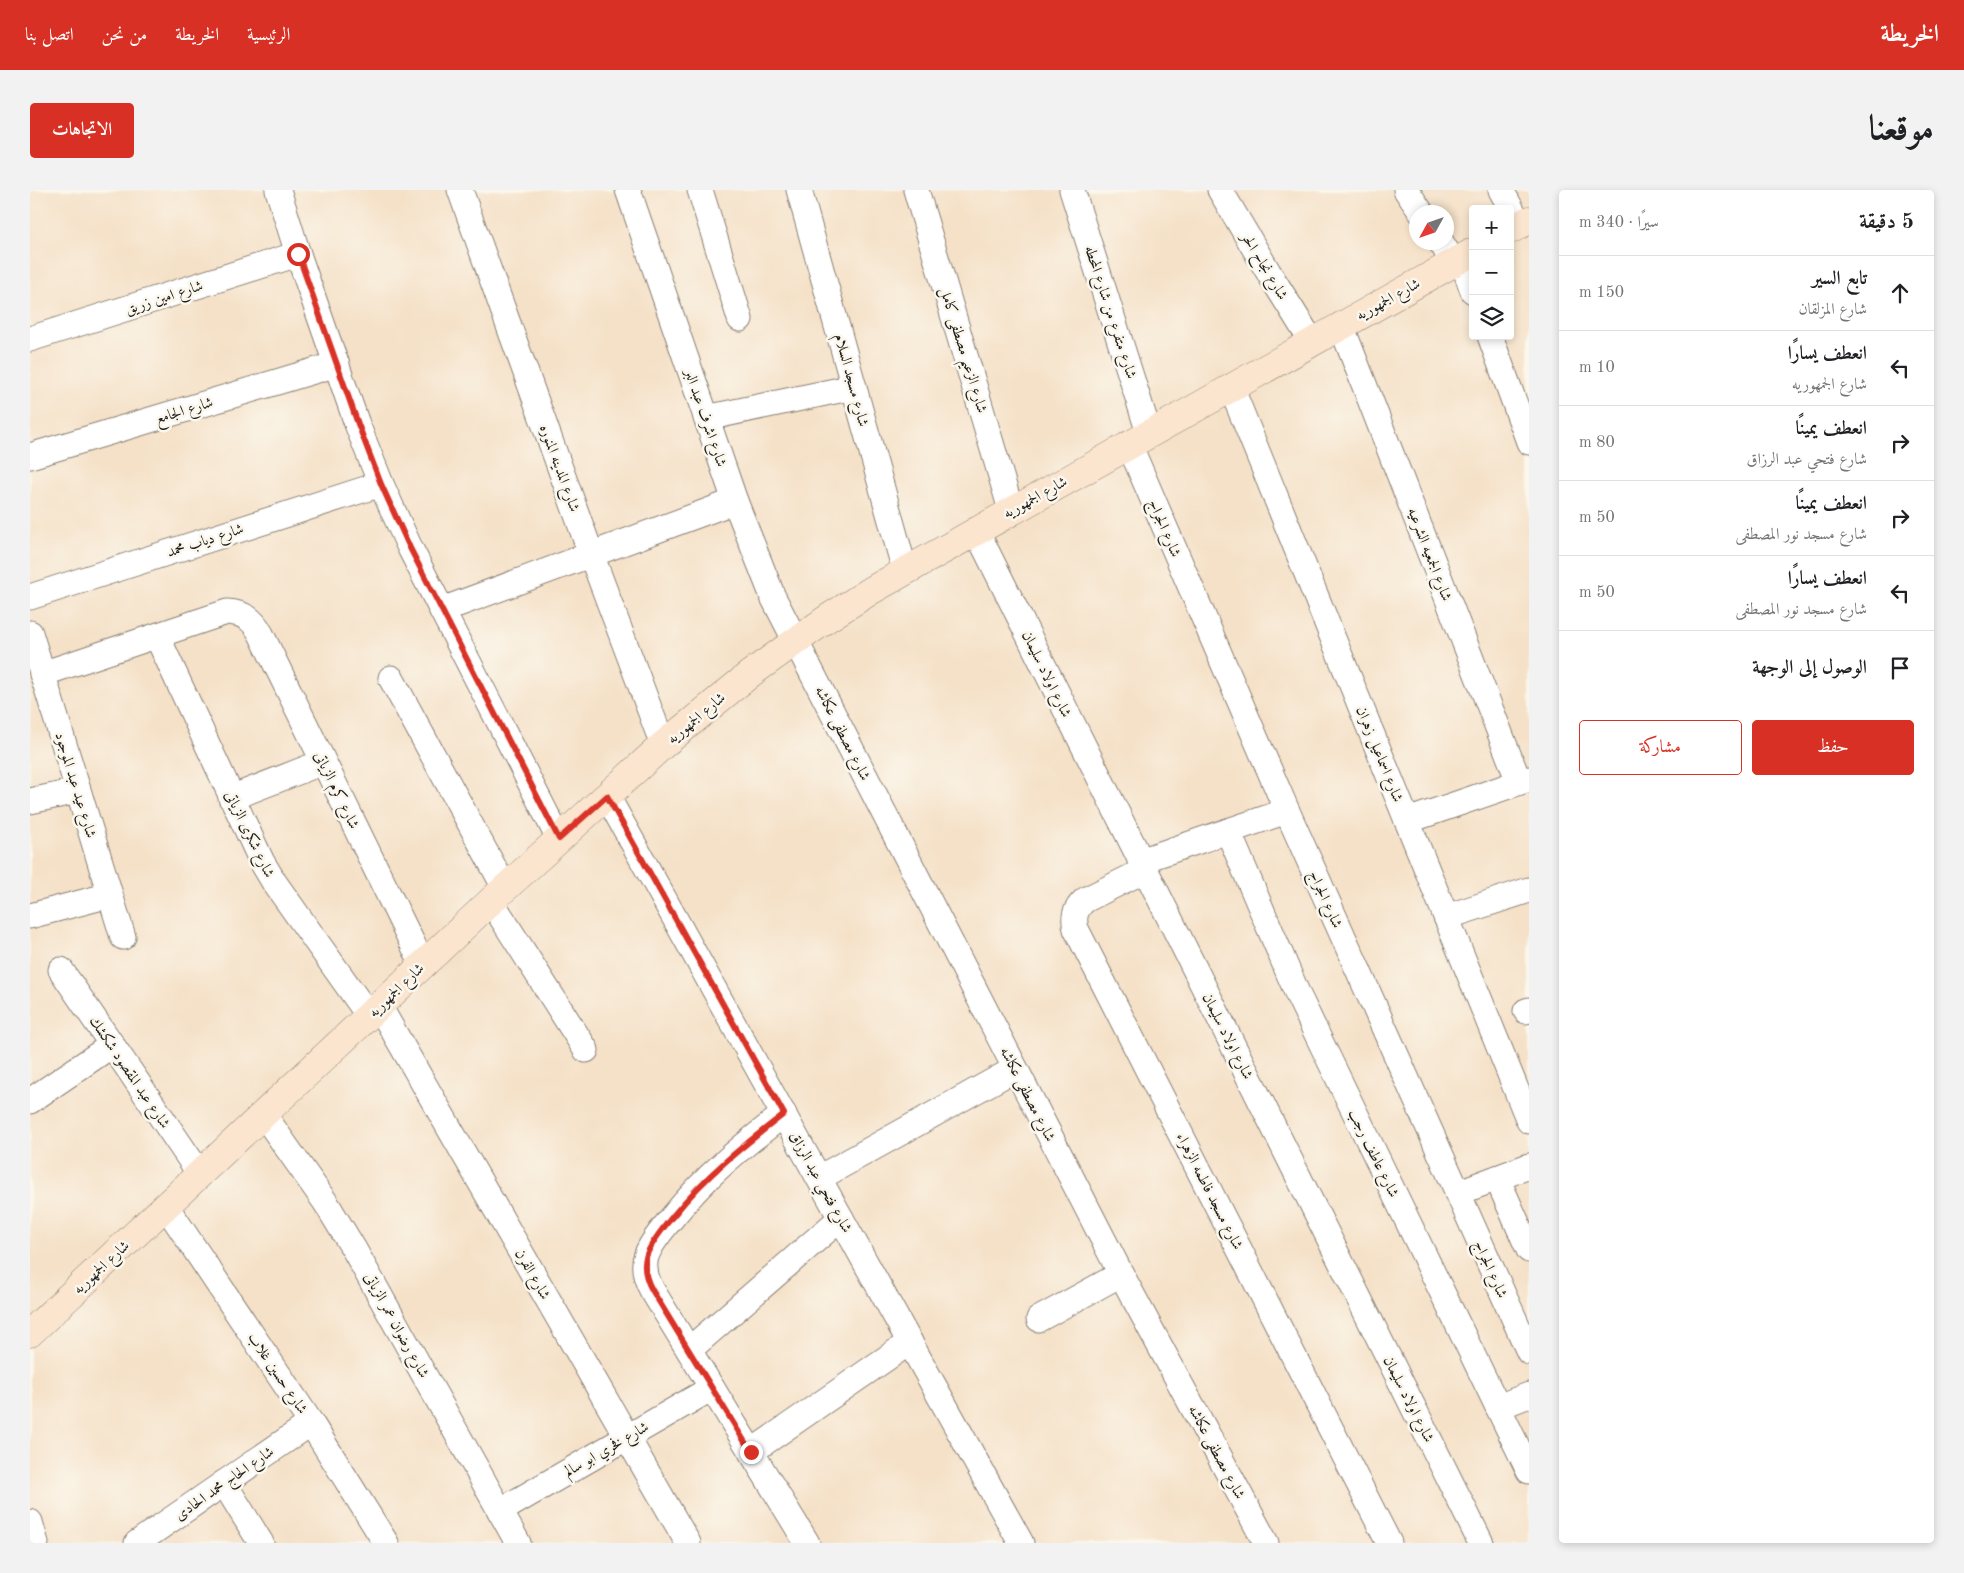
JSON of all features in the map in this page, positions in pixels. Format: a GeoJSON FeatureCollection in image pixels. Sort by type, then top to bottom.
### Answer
{"type":"FeatureCollection","features":[{"type":"Feature","properties":{"kind":"main road","name":"شارع الجمهوريه"},"geometry":{"type":"LineString","coordinates":[[30,1333],[498,894],[706,708],[796,641],[872,590],[1312,342],[1457,254]]}},
{"type":"Feature","properties":{"kind":"street"},"geometry":{"type":"LineString","coordinates":[[278,190],[298,254],[381,484],[410,548],[559,839]]}},
{"type":"Feature","properties":{"kind":"street","name":"شارع المدينه المنوره"},"geometry":{"type":"LineString","coordinates":[[460,190],[591,554],[663,745]]}},
{"type":"Feature","properties":{"kind":"street","name":"شارع اشرف عبد البر"},"geometry":{"type":"LineString","coordinates":[[628,190],[735,501],[773,597],[796,641]]}},
{"type":"Feature","properties":{"kind":"street"},"geometry":{"type":"LineString","coordinates":[[700,190],[740,319]]}},
{"type":"Feature","properties":{"kind":"street","name":"شارع مسجد السلام"},"geometry":{"type":"LineString","coordinates":[[799,190],[905,571]]}},
{"type":"Feature","properties":{"kind":"street","name":"شارع الزعيم مصطفى كامل"},"geometry":{"type":"LineString","coordinates":[[916,190],[1011,510]]}},
{"type":"Feature","properties":{"kind":"street","name":"شارع متفرع من شارع المحطه"},"geometry":{"type":"LineString","coordinates":[[1072,190],[1139,438]]}},
{"type":"Feature","properties":{"kind":"street","name":"شارع نجاح الحر"},"geometry":{"type":"LineString","coordinates":[[1220,190],[1312,342]]}},
{"type":"Feature","properties":{"kind":"street"},"geometry":{"type":"LineString","coordinates":[[1406,190],[1416,205]]}},
{"type":"Feature","properties":{"kind":"street"},"geometry":{"type":"LineString","coordinates":[[1501,190],[1520,225]]}},
{"type":"Feature","properties":{"kind":"street","name":"شارع امين زريق"},"geometry":{"type":"LineString","coordinates":[[30,339],[298,254]]}},
{"type":"Feature","properties":{"kind":"street"},"geometry":{"type":"LineString","coordinates":[[1457,254],[1469,282]]}},
{"type":"Feature","properties":{"kind":"street","name":"شارع الجمعيه الشرعيه"},"geometry":{"type":"LineString","coordinates":[[1341,325],[1524,781]]}},
{"type":"Feature","properties":{"kind":"street"},"geometry":{"type":"LineString","coordinates":[[1492,340],[1523,408],[1529,442]]}},
{"type":"Feature","properties":{"kind":"street","name":"شارع الجامع"},"geometry":{"type":"LineString","coordinates":[[30,456],[337,364]]}},
{"type":"Feature","properties":{"kind":"street"},"geometry":{"type":"LineString","coordinates":[[706,418],[854,387]]}},
{"type":"Feature","properties":{"kind":"street","name":"شارع اسماعيل زهران"},"geometry":{"type":"LineString","coordinates":[[1230,387],[1529,1121]]}},
{"type":"Feature","properties":{"kind":"street","name":"شارع الجراج"},"geometry":{"type":"LineString","coordinates":[[1139,438],[1287,811],[1529,1352]]}},
{"type":"Feature","properties":{"kind":"street","name":"شارع دياب محمد"},"geometry":{"type":"LineString","coordinates":[[30,597],[381,484]]}},
{"type":"Feature","properties":{"kind":"street"},"geometry":{"type":"LineString","coordinates":[[442,610],[735,501]]}},
{"type":"Feature","properties":{"kind":"street","name":"شارع اولاد سليمان"},"geometry":{"type":"LineString","coordinates":[[976,530],[1481,1543]]}},
{"type":"Feature","properties":{"kind":"street","name":"شارع كرم الزياتى"},"geometry":{"type":"LineString","coordinates":[[157,636],[227,612],[238,613],[248,617],[256,624],[423,965]]}},
{"type":"Feature","properties":{"kind":"street","name":"شارع عيد عبد الموجود"},"geometry":{"type":"LineString","coordinates":[[30,633],[123,937]]}},
{"type":"Feature","properties":{"kind":"street"},"geometry":{"type":"LineString","coordinates":[[42,674],[157,636]]}},
{"type":"Feature","properties":{"kind":"street","name":"شارع شكرى الزياتى"},"geometry":{"type":"LineString","coordinates":[[157,636],[262,862],[274,882],[374,1011]]}},
{"type":"Feature","properties":{"kind":"street","name":"شارع مصطفى عكاشه"},"geometry":{"type":"LineString","coordinates":[[796,641],[1121,1274],[1266,1543]]}},
{"type":"Feature","properties":{"kind":"street"},"geometry":{"type":"LineString","coordinates":[[391,678],[498,894],[586,1050]]}},
{"type":"Feature","properties":{"kind":"street"},"geometry":{"type":"LineString","coordinates":[[232,798],[323,762]]}},
{"type":"Feature","properties":{"kind":"street"},"geometry":{"type":"LineString","coordinates":[[1407,820],[1524,781]]}},
{"type":"Feature","properties":{"kind":"street"},"geometry":{"type":"LineString","coordinates":[[30,801],[78,791]]}},
{"type":"Feature","properties":{"kind":"street","name":"شارع فتحي عبد الرزاق"},"geometry":{"type":"LineString","coordinates":[[607,796],[1021,1543]]}},
{"type":"Feature","properties":{"kind":"street"},"geometry":{"type":"LineString","coordinates":[[1143,866],[1228,831],[1287,811]]}},
{"type":"Feature","properties":{"kind":"street","name":"شارع عاطف رجب"},"geometry":{"type":"LineString","coordinates":[[1228,831],[1306,1011],[1529,1471]]}},
{"type":"Feature","properties":{"kind":"street","name":"شارع مسجد فاطمه الزهراء"},"geometry":{"type":"LineString","coordinates":[[1143,866],[1079,905],[1075,913],[1076,929],[1389,1543]]}},
{"type":"Feature","properties":{"kind":"street"},"geometry":{"type":"LineString","coordinates":[[1446,917],[1529,890]]}},
{"type":"Feature","properties":{"kind":"street"},"geometry":{"type":"LineString","coordinates":[[30,916],[110,895]]}},
{"type":"Feature","properties":{"kind":"street","name":"شارع عبد المقصود شكشك"},"geometry":{"type":"LineString","coordinates":[[61,970],[200,1174]]}},
{"type":"Feature","properties":{"kind":"street","name":"شارع الفرن"},"geometry":{"type":"LineString","coordinates":[[374,1011],[688,1543]]}},
{"type":"Feature","properties":{"kind":"street"},"geometry":{"type":"LineString","coordinates":[[30,1101],[112,1045]]}},
{"type":"Feature","properties":{"kind":"street"},"geometry":{"type":"LineString","coordinates":[[819,1178],[1015,1068]]}},
{"type":"Feature","properties":{"kind":"street"},"geometry":{"type":"LineString","coordinates":[[784,1114],[727,1158],[707,1177],[664,1227],[647,1254],[644,1266],[646,1279],[807,1543]]}},
{"type":"Feature","properties":{"kind":"street","name":"شارع رضوان عمر الزياتى"},"geometry":{"type":"LineString","coordinates":[[264,1115],[326,1203],[355,1251],[518,1543]]}},
{"type":"Feature","properties":{"kind":"street"},"geometry":{"type":"LineString","coordinates":[[1457,1193],[1529,1166]]}},
{"type":"Feature","properties":{"kind":"street"},"geometry":{"type":"LineString","coordinates":[[1497,1178],[1529,1250]]}},
{"type":"Feature","properties":{"kind":"street","name":"شارع حسين غلاب"},"geometry":{"type":"LineString","coordinates":[[166,1206],[311,1423],[386,1543]]}},
{"type":"Feature","properties":{"kind":"street"},"geometry":{"type":"LineString","coordinates":[[689,1350],[841,1218]]}},
{"type":"Feature","properties":{"kind":"street"},"geometry":{"type":"LineString","coordinates":[[1039,1319],[1121,1274]]}},
{"type":"Feature","properties":{"kind":"street"},"geometry":{"type":"LineString","coordinates":[[751,1452],[910,1342]]}},
{"type":"Feature","properties":{"kind":"street","name":"شارع فخري ابو سالم"},"geometry":{"type":"LineString","coordinates":[[500,1511],[712,1388]]}},
{"type":"Feature","properties":{"kind":"street"},"geometry":{"type":"LineString","coordinates":[[1498,1407],[1529,1395]]}},
{"type":"Feature","properties":{"kind":"street","name":"شارع الحاج محمد الحادى"},"geometry":{"type":"LineString","coordinates":[[137,1543],[311,1423]]}},
{"type":"Feature","properties":{"kind":"street"},"geometry":{"type":"LineString","coordinates":[[224,1483],[261,1543]]}},
{"type":"Feature","properties":{"kind":"street"},"geometry":{"type":"LineString","coordinates":[[30,1522],[36,1543]]}},
{"type":"Feature","properties":{"kind":"route"},"geometry":{"type":"LineString","coordinates":[[298,254],[381,484],[410,548],[559,839],[607,796],[784,1114],[727,1158],[707,1177],[664,1227],[647,1254],[644,1266],[646,1279],[652,1290],[751,1452]]}}]}
